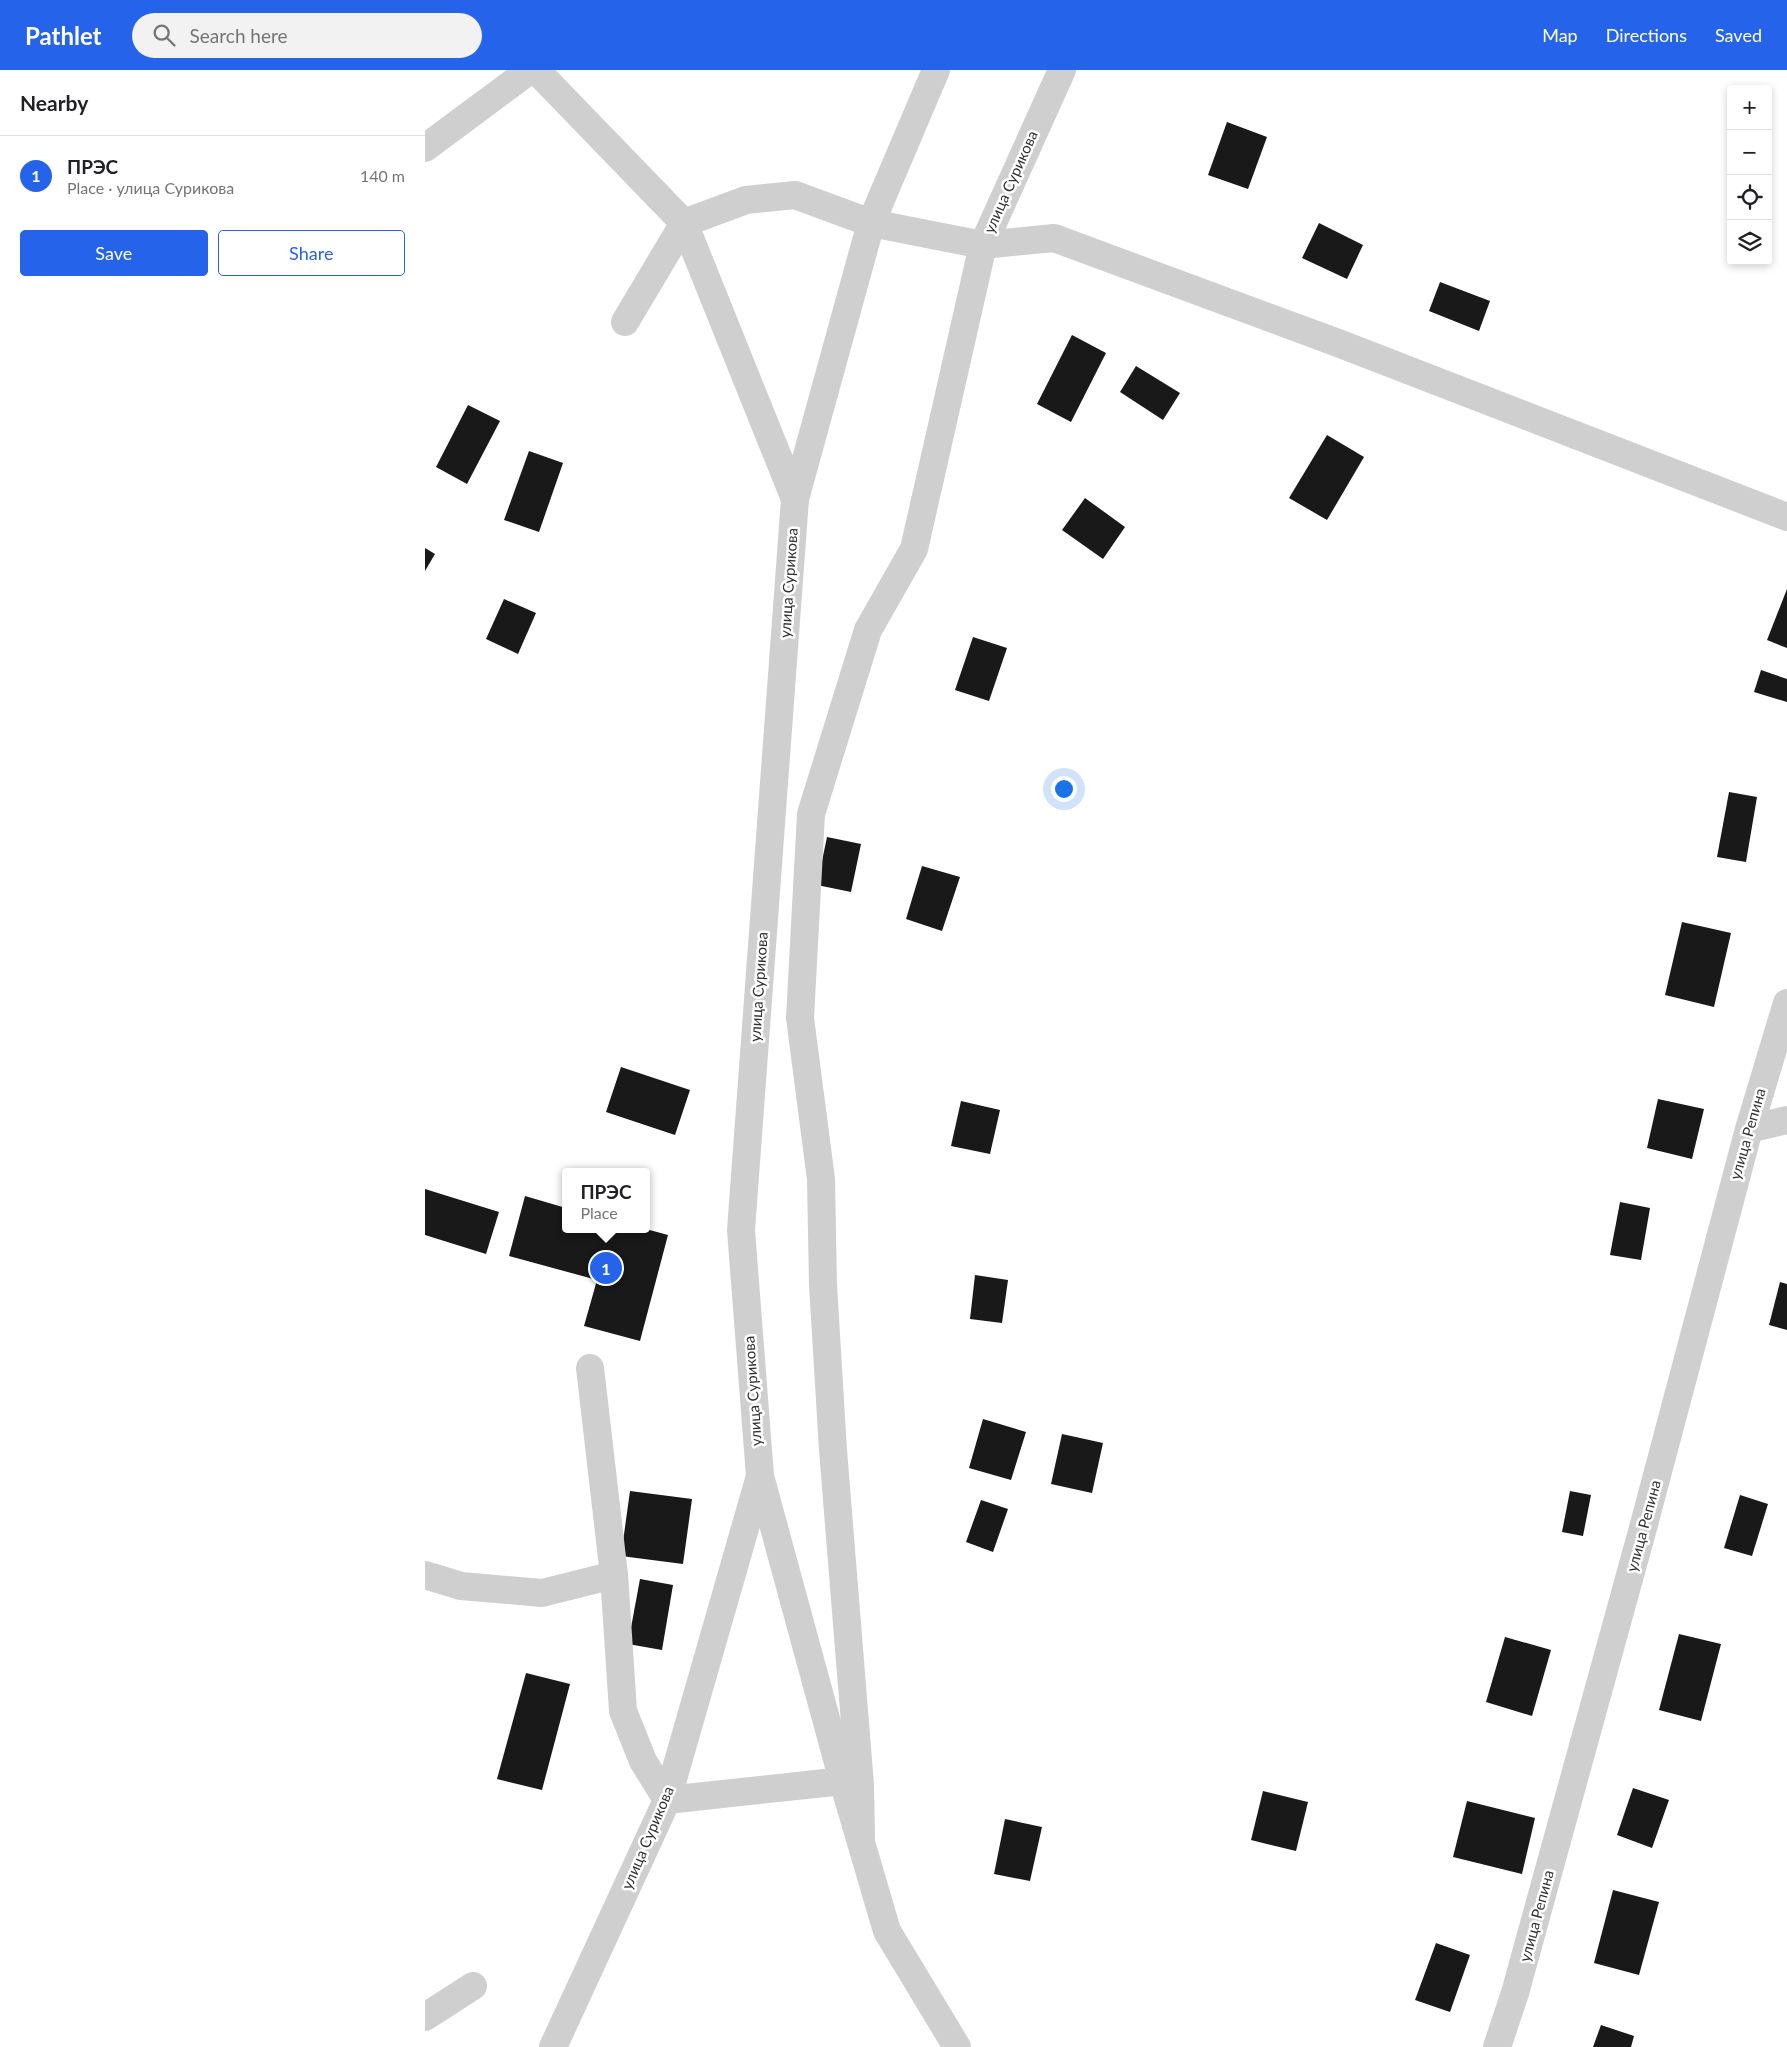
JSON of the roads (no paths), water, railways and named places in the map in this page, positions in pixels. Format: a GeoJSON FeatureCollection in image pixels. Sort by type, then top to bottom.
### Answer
{"type":"FeatureCollection","features":[{"type":"Feature","properties":{"kind":"street"},"geometry":{"type":"LineString","coordinates":[[425,148],[530,70]]}},
{"type":"Feature","properties":{"kind":"street"},"geometry":{"type":"LineString","coordinates":[[537,70],[684,223],[795,499]]}},
{"type":"Feature","properties":{"kind":"street","name":"улица Сурикова"},"geometry":{"type":"LineString","coordinates":[[936,70],[871,222],[795,499],[741,1230],[759,1476],[843,1781],[861,1837],[887,1931],[957,2047]]}},
{"type":"Feature","properties":{"kind":"street","name":"улица Сурикова"},"geometry":{"type":"LineString","coordinates":[[684,223],[746,200],[795,195],[871,222],[983,245],[1062,70]]}},
{"type":"Feature","properties":{"kind":"street"},"geometry":{"type":"LineString","coordinates":[[625,322],[684,223]]}},
{"type":"Feature","properties":{"kind":"street"},"geometry":{"type":"LineString","coordinates":[[861,1837],[860,1785],[833,1450],[825,1314],[821,1179],[800,1018],[811,814],[868,630],[914,549],[983,245],[1053,238],[1347,347],[1787,517]]}},
{"type":"Feature","properties":{"kind":"street","name":"улица Репина"},"geometry":{"type":"LineString","coordinates":[[1497,2047],[1515,1993],[1630,1575],[1749,1129],[1787,1003]]}},
{"type":"Feature","properties":{"kind":"street"},"geometry":{"type":"LineString","coordinates":[[1749,1129],[1787,1120]]}},
{"type":"Feature","properties":{"kind":"street"},"geometry":{"type":"LineString","coordinates":[[591,1368],[615,1575],[623,1711],[643,1761],[667,1800],[843,1781]]}},
{"type":"Feature","properties":{"kind":"street","name":"улица Сурикова"},"geometry":{"type":"LineString","coordinates":[[553,2047],[667,1800],[759,1476]]}},
{"type":"Feature","properties":{"kind":"street"},"geometry":{"type":"LineString","coordinates":[[425,1575],[461,1586],[542,1593],[615,1575]]}},
{"type":"Feature","properties":{"kind":"street"},"geometry":{"type":"LineString","coordinates":[[425,2016],[473,1986]]}},
{"type":"Feature","properties":{"kind":"place","name":"ПРЭС"},"geometry":{"type":"Point","coordinates":[606,1268]}}]}
